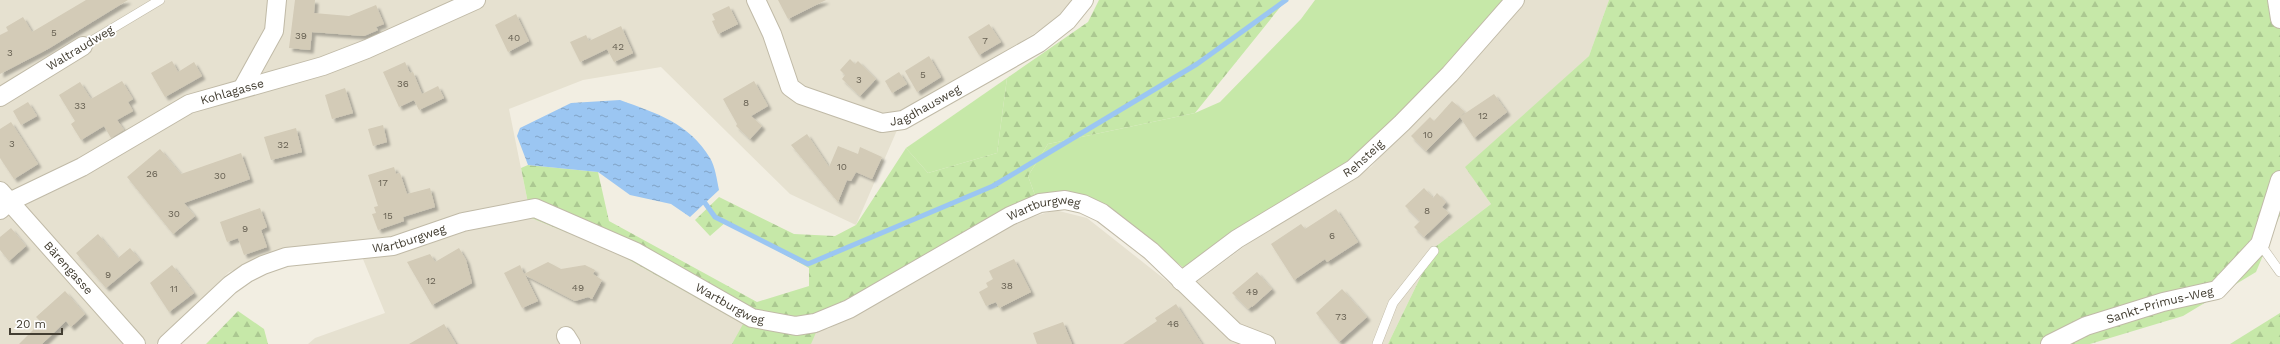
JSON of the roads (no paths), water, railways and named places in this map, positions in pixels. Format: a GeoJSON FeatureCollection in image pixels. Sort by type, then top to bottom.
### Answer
{"type":"FeatureCollection","features":[{"type":"Feature","properties":{"kind":"street"},"geometry":{"type":"LineString","coordinates":[[243,87],[274,31],[277,0]]}},
{"type":"Feature","properties":{"kind":"street","name":"Kohlagasse"},"geometry":{"type":"LineString","coordinates":[[3,201],[82,167],[175,110],[189,104],[243,87],[322,66],[367,49],[476,0]]}},
{"type":"Feature","properties":{"kind":"street","name":"Jagdhausweg"},"geometry":{"type":"LineString","coordinates":[[756,0],[772,34],[790,87],[801,95],[882,123],[904,120],[1039,43],[1067,21],[1084,0]]}},
{"type":"Feature","properties":{"kind":"street","name":"Rehsteig"},"geometry":{"type":"LineString","coordinates":[[1181,281],[1237,239],[1353,169],[1402,123],[1450,74],[1515,0]]}},
{"type":"Feature","properties":{"kind":"street"},"geometry":{"type":"LineString","coordinates":[[2277,0],[2280,19]]}},
{"type":"Feature","properties":{"kind":"street","name":"Waltraudweg"},"geometry":{"type":"LineString","coordinates":[[0,97],[83,46]]}},
{"type":"Feature","properties":{"kind":"street","name":"Sankt-Primus-Weg"},"geometry":{"type":"LineString","coordinates":[[2050,344],[2086,326],[2163,302],[2217,290],[2260,244],[2280,180]]}},
{"type":"Feature","properties":{"kind":"street","name":"Wartburgweg"},"geometry":{"type":"LineString","coordinates":[[167,344],[230,285],[247,273],[264,265],[286,258],[393,246],[464,222],[534,208],[636,252],[752,318],[796,326],[815,323],[849,309],[1010,216],[1040,204],[1065,200],[1083,204],[1102,213],[1151,251],[1235,332],[1266,344]]}},
{"type":"Feature","properties":{"kind":"street","name":"Bärengasse"},"geometry":{"type":"LineString","coordinates":[[3,201],[136,344]]}},
{"type":"Feature","properties":{"kind":"lane","name":"Waltraudweg"},"geometry":{"type":"LineString","coordinates":[[83,46],[160,0]]}},
{"type":"Feature","properties":{"kind":"lane"},"geometry":{"type":"LineString","coordinates":[[2260,244],[2280,272]]}},
{"type":"Feature","properties":{"kind":"lane"},"geometry":{"type":"LineString","coordinates":[[1377,344],[1393,303],[1434,251]]}},
{"type":"Feature","properties":{"kind":"water"},"geometry":{"type":"Polygon","coordinates":[[[620,100],[659,115],[682,128],[702,146],[712,161],[719,190],[690,217],[671,204],[630,195],[598,172],[528,165],[517,136],[520,128],[571,103],[620,100]]]}},
{"type":"Feature","properties":{"kind":"waterway"},"geometry":{"type":"LineString","coordinates":[[705,203],[715,217],[808,264],[993,186],[1197,64],[1286,0]]}}]}
